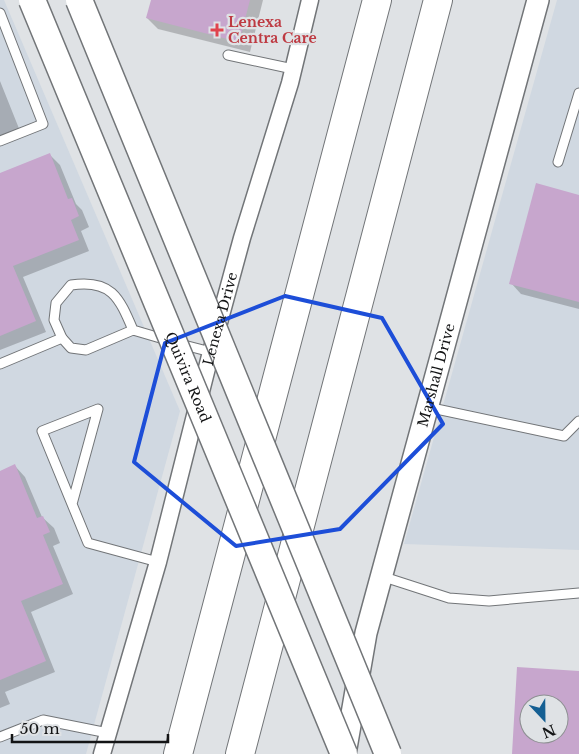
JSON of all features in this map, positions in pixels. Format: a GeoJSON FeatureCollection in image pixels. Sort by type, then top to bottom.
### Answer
{"type":"FeatureCollection","features":[{"type":"Feature","properties":{"kind":"highway"},"geometry":{"type":"LineString","coordinates":[[177,754],[376,0]]}},
{"type":"Feature","properties":{"kind":"highway"},"geometry":{"type":"LineString","coordinates":[[240,754],[438,0]]}},
{"type":"Feature","properties":{"kind":"main road","name":"Quivira Road"},"geometry":{"type":"LineString","coordinates":[[32,0],[344,754]]}},
{"type":"Feature","properties":{"kind":"main road"},"geometry":{"type":"LineString","coordinates":[[79,0],[388,754]]}},
{"type":"Feature","properties":{"kind":"street","name":"Lenexa Drive"},"geometry":{"type":"LineString","coordinates":[[102,754],[158,562],[211,352],[242,238],[293,69],[310,0]]}},
{"type":"Feature","properties":{"kind":"street","name":"Marshall Drive"},"geometry":{"type":"LineString","coordinates":[[344,754],[366,634],[538,0]]}},
{"type":"Feature","properties":{"kind":"lane"},"geometry":{"type":"LineString","coordinates":[[0,13],[43,124],[0,141]]}},
{"type":"Feature","properties":{"kind":"lane"},"geometry":{"type":"LineString","coordinates":[[228,55],[293,69]]}},
{"type":"Feature","properties":{"kind":"lane"},"geometry":{"type":"LineString","coordinates":[[558,162],[579,92]]}},
{"type":"Feature","properties":{"kind":"lane"},"geometry":{"type":"LineString","coordinates":[[133,330],[121,302],[108,290],[90,282],[71,285],[56,303],[54,320],[62,338],[72,348],[86,350],[133,330],[211,352]]}},
{"type":"Feature","properties":{"kind":"lane"},"geometry":{"type":"LineString","coordinates":[[0,364],[62,338]]}},
{"type":"Feature","properties":{"kind":"lane"},"geometry":{"type":"LineString","coordinates":[[427,406],[564,436],[579,421]]}},
{"type":"Feature","properties":{"kind":"lane"},"geometry":{"type":"LineString","coordinates":[[72,504],[98,409],[42,431],[88,543],[158,562]]}},
{"type":"Feature","properties":{"kind":"lane"},"geometry":{"type":"LineString","coordinates":[[381,576],[449,598],[489,601],[579,593]]}},
{"type":"Feature","properties":{"kind":"lane"},"geometry":{"type":"LineString","coordinates":[[0,737],[42,720],[108,733]]}},
{"type":"Feature","properties":{"kind":"highlighted area"},"geometry":{"type":"Polygon","coordinates":[[[285,296],[382,318],[443,424],[340,529],[236,546],[134,462],[165,343],[285,296]]]}},
{"type":"Feature","properties":{"kind":"shaded area"},"geometry":{"type":"Polygon","coordinates":[[[0,0],[4,0],[180,411],[86,754],[0,754],[0,0]]]}},
{"type":"Feature","properties":{"kind":"shaded area"},"geometry":{"type":"Polygon","coordinates":[[[557,0],[579,0],[579,550],[404,544],[557,0]]]}},
{"type":"Feature","properties":{"kind":"building","name":"Lenexa Centra Care"},"geometry":{"type":"Polygon","coordinates":[[[151,0],[250,0],[239,42],[146,18],[151,0]]]}},
{"type":"Feature","properties":{"kind":"building"},"geometry":{"type":"Polygon","coordinates":[[[50,153],[68,199],[72,198],[79,216],[71,220],[79,240],[13,266],[36,321],[0,336],[0,173],[50,153]]]}},
{"type":"Feature","properties":{"kind":"building"},"geometry":{"type":"Polygon","coordinates":[[[536,183],[579,195],[579,302],[509,284],[536,183]]]}},
{"type":"Feature","properties":{"kind":"building"},"geometry":{"type":"Polygon","coordinates":[[[15,464],[37,518],[43,516],[50,532],[43,535],[63,584],[21,601],[46,661],[0,680],[0,471],[15,464]]]}},
{"type":"Feature","properties":{"kind":"building"},"geometry":{"type":"Polygon","coordinates":[[[517,667],[579,671],[579,754],[512,754],[517,667]]]}},
{"type":"Feature","properties":{"kind":"place","name":"Lenexa Centra Care"},"geometry":{"type":"Point","coordinates":[217,30]}}]}
